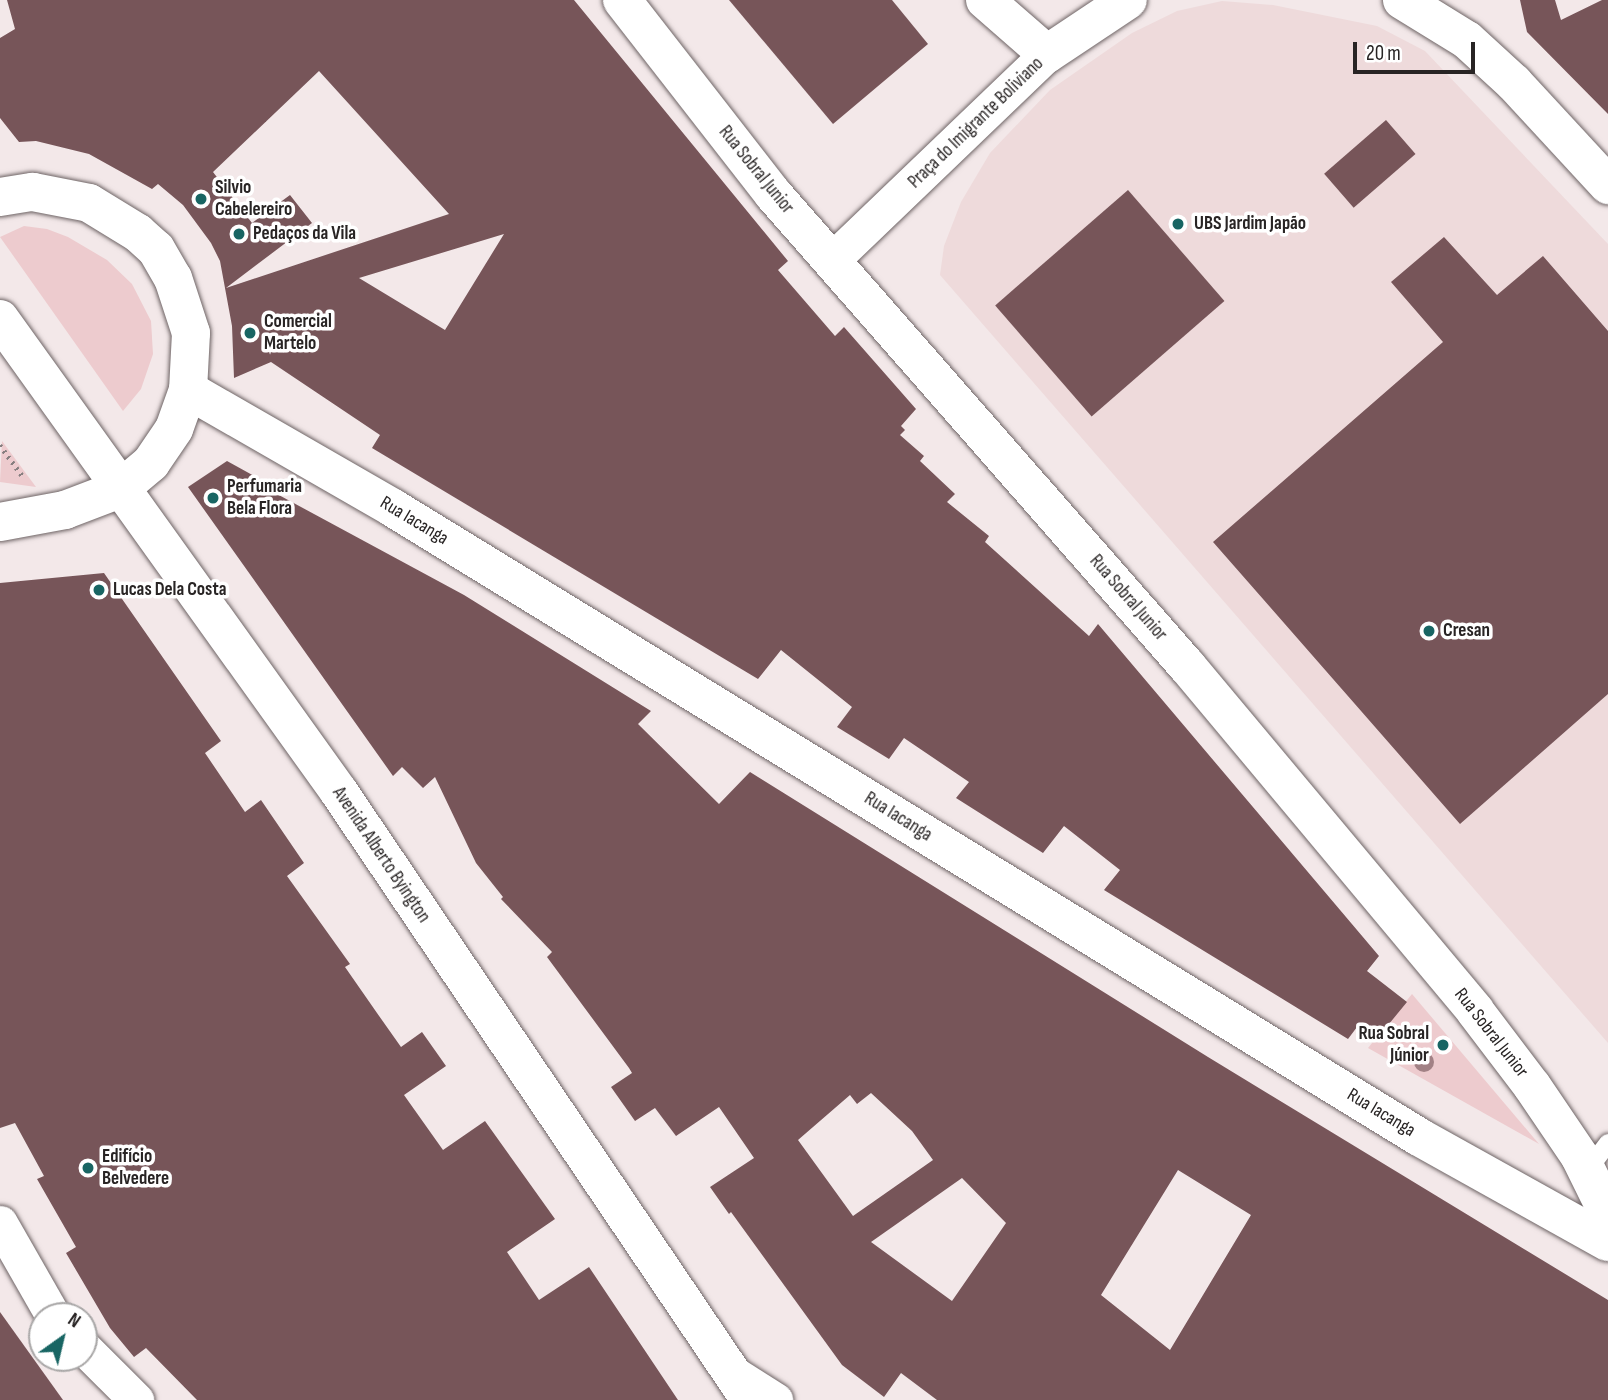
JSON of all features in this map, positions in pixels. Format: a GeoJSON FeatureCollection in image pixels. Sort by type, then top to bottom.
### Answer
{"type":"FeatureCollection","features":[{"type":"Feature","properties":{"kind":"street","name":"Rua Sobral Junior"},"geometry":{"type":"LineString","coordinates":[[622,0],[773,194],[833,258],[1186,666],[1475,1012],[1532,1086],[1597,1157],[1608,1214]]}},
{"type":"Feature","properties":{"kind":"street"},"geometry":{"type":"LineString","coordinates":[[985,0],[1047,54]]}},
{"type":"Feature","properties":{"kind":"street","name":"Praça do Imigrante Boliviano"},"geometry":{"type":"LineString","coordinates":[[833,258],[1047,54],[1128,0]]}},
{"type":"Feature","properties":{"kind":"street"},"geometry":{"type":"LineString","coordinates":[[1402,0],[1439,12],[1514,83],[1608,186]]}},
{"type":"Feature","properties":{"kind":"street"},"geometry":{"type":"LineString","coordinates":[[0,197],[33,192],[89,203],[138,233],[156,249],[173,278],[191,333],[188,390],[174,429],[157,455],[120,489],[65,510],[0,522]]}},
{"type":"Feature","properties":{"kind":"street","name":"Avenida Alberto Byington"},"geometry":{"type":"LineString","coordinates":[[0,319],[339,792],[742,1387]]}},
{"type":"Feature","properties":{"kind":"street","name":"Rua Iacanga"},"geometry":{"type":"LineString","coordinates":[[188,390],[393,508],[1419,1137],[1608,1242]]}},
{"type":"Feature","properties":{"kind":"street"},"geometry":{"type":"LineString","coordinates":[[0,1223],[45,1302]]}},
{"type":"Feature","properties":{"kind":"street"},"geometry":{"type":"LineString","coordinates":[[98,1362],[136,1400]]}},
{"type":"Feature","properties":{"kind":"street"},"geometry":{"type":"LineString","coordinates":[[742,1387],[775,1400]]}},
{"type":"Feature","properties":{"kind":"path"},"geometry":{"type":"LineString","coordinates":[[0,445],[27,482]]}},
{"type":"Feature","properties":{"kind":"shaded area","name":"Cresan"},"geometry":{"type":"Polygon","coordinates":[[[1222,1],[1273,5],[1377,26],[1425,51],[1608,244],[1608,1043],[940,275],[944,246],[961,202],[990,153],[1050,90],[1132,33],[1177,11],[1222,1]]]}},
{"type":"Feature","properties":{"kind":"shaded area"},"geometry":{"type":"Polygon","coordinates":[[[24,226],[47,229],[68,237],[107,260],[132,284],[151,321],[153,354],[141,389],[123,411],[0,237],[24,226]]]}},
{"type":"Feature","properties":{"kind":"shaded area"},"geometry":{"type":"Polygon","coordinates":[[[2,441],[36,487],[0,482],[2,441]]]}},
{"type":"Feature","properties":{"kind":"shaded area"},"geometry":{"type":"Polygon","coordinates":[[[1412,994],[1539,1144],[1368,1048],[1412,994]]]}},
{"type":"Feature","properties":{"kind":"building"},"geometry":{"type":"Polygon","coordinates":[[[7,0],[574,0],[788,261],[778,270],[835,336],[844,327],[916,409],[901,426],[905,430],[900,435],[924,456],[920,461],[955,494],[947,502],[989,536],[985,542],[1089,636],[1098,624],[1379,956],[1367,971],[1407,1002],[1375,1041],[1357,1027],[1348,1039],[1104,890],[1120,870],[1064,826],[1043,853],[956,798],[969,782],[904,738],[889,759],[837,727],[852,707],[781,650],[758,679],[372,448],[380,435],[271,362],[234,378],[232,326],[220,261],[211,243],[183,205],[158,184],[152,189],[89,154],[36,141],[19,142],[0,118],[0,38],[15,29],[7,0]],[[319,71],[213,172],[252,223],[290,195],[312,223],[226,288],[449,214],[319,71]],[[504,234],[359,278],[445,330],[504,234]]]}},
{"type":"Feature","properties":{"kind":"building"},"geometry":{"type":"Polygon","coordinates":[[[729,0],[892,0],[928,44],[833,124],[729,0]]]}},
{"type":"Feature","properties":{"kind":"building"},"geometry":{"type":"Polygon","coordinates":[[[1520,0],[1555,0],[1561,20],[1602,0],[1608,0],[1608,114],[1527,32],[1520,0]]]}},
{"type":"Feature","properties":{"kind":"building"},"geometry":{"type":"Polygon","coordinates":[[[1386,120],[1416,154],[1354,208],[1324,174],[1386,120]]]}},
{"type":"Feature","properties":{"kind":"building"},"geometry":{"type":"Polygon","coordinates":[[[1128,190],[1224,301],[1092,416],[995,305],[1128,190]]]}},
{"type":"Feature","properties":{"kind":"building"},"geometry":{"type":"Polygon","coordinates":[[[1444,237],[1497,295],[1543,256],[1608,331],[1608,694],[1460,824],[1213,542],[1443,342],[1391,282],[1444,237]]]}},
{"type":"Feature","properties":{"kind":"building"},"geometry":{"type":"Polygon","coordinates":[[[227,461],[267,483],[264,487],[464,595],[651,711],[638,724],[719,804],[750,772],[1208,1057],[1608,1300],[1608,1400],[937,1400],[901,1373],[884,1397],[842,1365],[710,1187],[754,1158],[719,1107],[676,1136],[655,1108],[635,1121],[611,1087],[632,1073],[547,957],[552,952],[501,899],[503,897],[476,863],[435,777],[423,788],[402,767],[393,776],[188,487],[227,461]],[[871,1093],[857,1104],[850,1095],[798,1140],[853,1216],[933,1160],[912,1131],[871,1093]],[[1178,1170],[1101,1295],[1170,1350],[1251,1215],[1178,1170]],[[962,1178],[871,1242],[952,1301],[1006,1223],[962,1178]]]}},
{"type":"Feature","properties":{"kind":"building"},"geometry":{"type":"Polygon","coordinates":[[[104,573],[221,741],[205,753],[245,812],[261,800],[304,863],[287,876],[350,964],[345,967],[401,1047],[422,1032],[446,1066],[404,1095],[443,1150],[485,1121],[555,1219],[507,1252],[539,1300],[589,1267],[678,1400],[197,1400],[146,1348],[134,1357],[110,1328],[98,1308],[98,1302],[95,1302],[66,1253],[76,1247],[37,1179],[44,1176],[15,1123],[0,1128],[0,583],[104,573]]]}},
{"type":"Feature","properties":{"kind":"building"},"geometry":{"type":"Polygon","coordinates":[[[0,1312],[28,1351],[28,1372],[43,1372],[63,1400],[0,1400],[0,1312]]]}},
{"type":"Feature","properties":{"kind":"place","name":"Silvio Cabelereiro"},"geometry":{"type":"Point","coordinates":[201,199]}},
{"type":"Feature","properties":{"kind":"place","name":"UBS Jardim Japão"},"geometry":{"type":"Point","coordinates":[1178,224]}},
{"type":"Feature","properties":{"kind":"place","name":"Pedaços da Vila"},"geometry":{"type":"Point","coordinates":[239,234]}},
{"type":"Feature","properties":{"kind":"place","name":"Comercial Martelo"},"geometry":{"type":"Point","coordinates":[250,333]}},
{"type":"Feature","properties":{"kind":"place","name":"Perfumaria Bela Flora"},"geometry":{"type":"Point","coordinates":[213,498]}},
{"type":"Feature","properties":{"kind":"place","name":"Lucas Dela Costa"},"geometry":{"type":"Point","coordinates":[99,590]}},
{"type":"Feature","properties":{"kind":"place","name":"Cresan"},"geometry":{"type":"Point","coordinates":[1429,631]}},
{"type":"Feature","properties":{"kind":"place","name":"Rua Sobral Júnior"},"geometry":{"type":"Point","coordinates":[1443,1045]}},
{"type":"Feature","properties":{"kind":"place","name":"Edifício Belvedere"},"geometry":{"type":"Point","coordinates":[88,1168]}}]}
